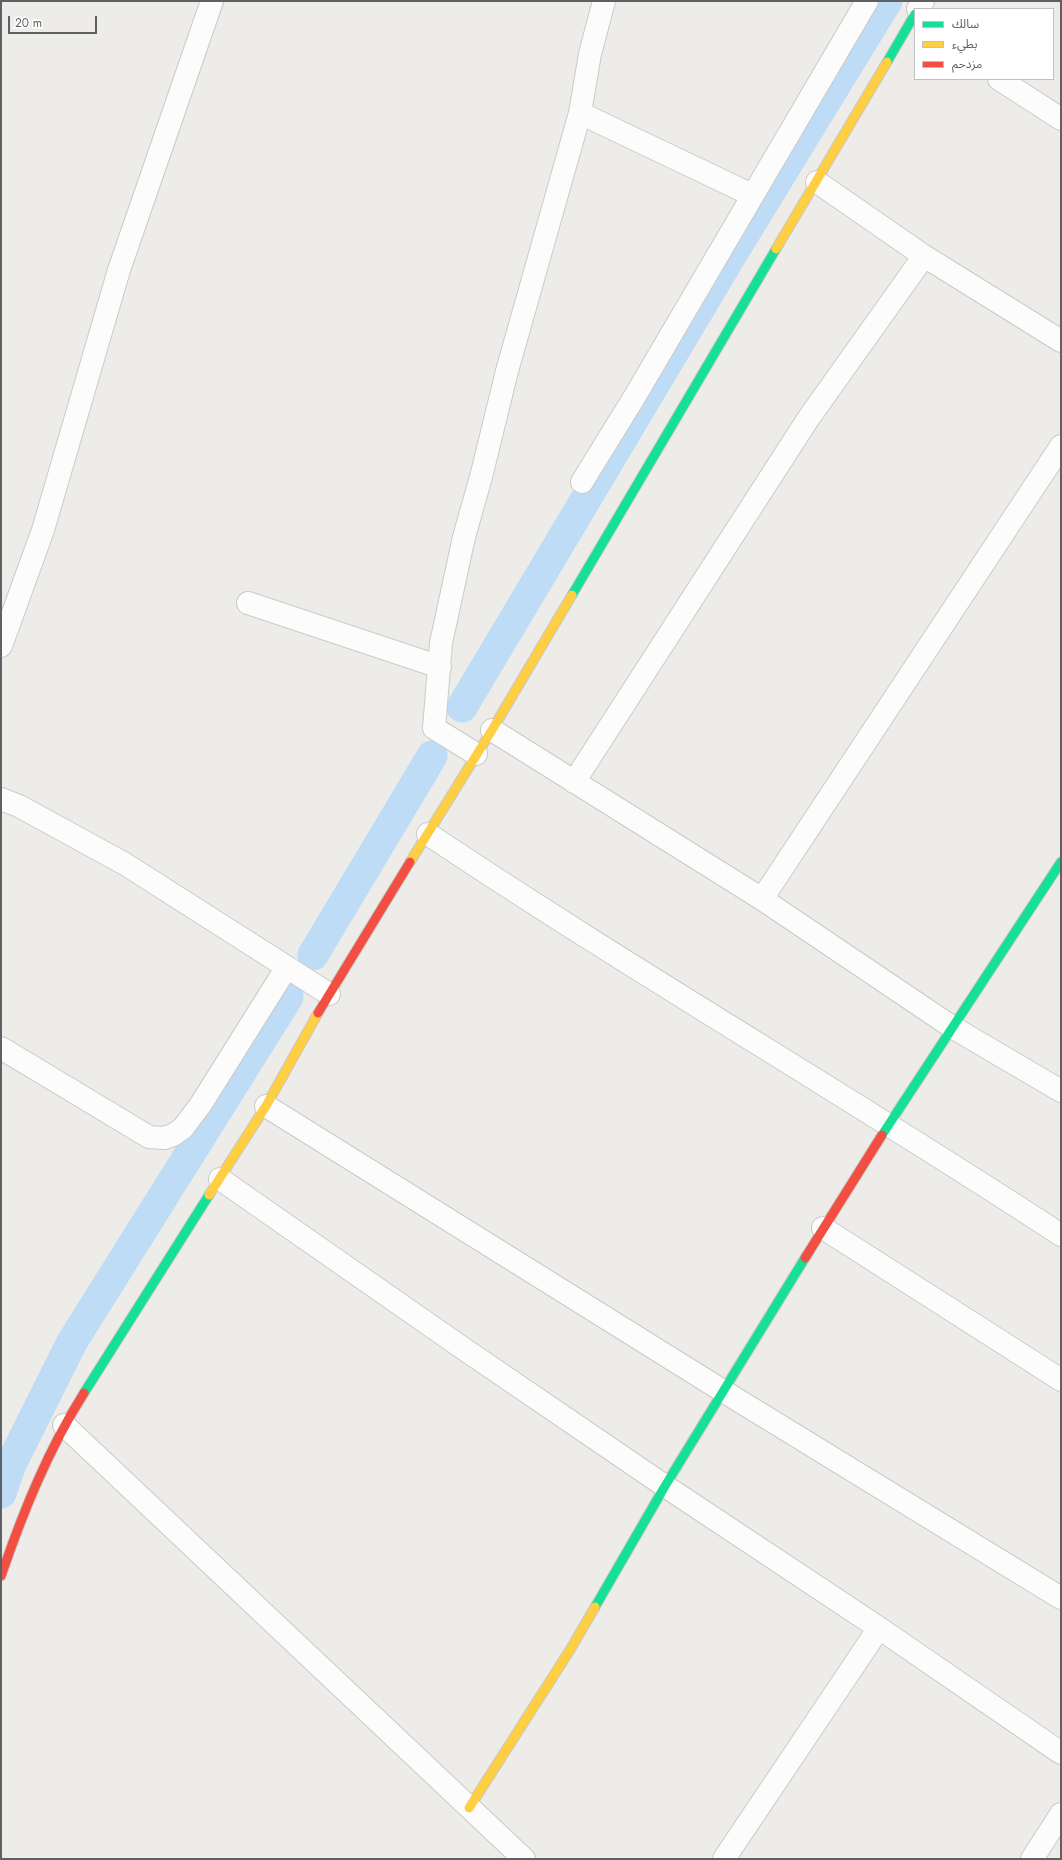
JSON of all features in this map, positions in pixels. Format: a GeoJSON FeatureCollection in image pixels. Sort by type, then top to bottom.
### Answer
{"type":"FeatureCollection","features":[{"type":"Feature","properties":{"kind":"street"},"geometry":{"type":"LineString","coordinates":[[1,646],[44,530],[119,270],[212,1]]}},
{"type":"Feature","properties":{"kind":"street"},"geometry":{"type":"LineString","coordinates":[[476,754],[434,728],[441,643],[464,536],[481,478],[507,371],[580,113],[590,54],[604,1]]}},
{"type":"Feature","properties":{"kind":"street"},"geometry":{"type":"LineString","coordinates":[[582,482],[635,396],[867,1]]}},
{"type":"Feature","properties":{"kind":"street"},"geometry":{"type":"LineString","coordinates":[[1,1576],[22,1516],[64,1425],[266,1106],[329,994],[492,730],[914,19]]}},
{"type":"Feature","properties":{"kind":"street"},"geometry":{"type":"LineString","coordinates":[[1001,80],[1061,120]]}},
{"type":"Feature","properties":{"kind":"street"},"geometry":{"type":"LineString","coordinates":[[580,113],[752,195]]}},
{"type":"Feature","properties":{"kind":"street"},"geometry":{"type":"LineString","coordinates":[[817,182],[924,256],[1061,341]]}},
{"type":"Feature","properties":{"kind":"street"},"geometry":{"type":"LineString","coordinates":[[574,782],[808,419],[924,256]]}},
{"type":"Feature","properties":{"kind":"street"},"geometry":{"type":"LineString","coordinates":[[762,899],[1061,446]]}},
{"type":"Feature","properties":{"kind":"street"},"geometry":{"type":"LineString","coordinates":[[248,603],[440,667]]}},
{"type":"Feature","properties":{"kind":"street"},"geometry":{"type":"LineString","coordinates":[[492,730],[762,899],[952,1027],[1061,1091]]}},
{"type":"Feature","properties":{"kind":"street"},"geometry":{"type":"LineString","coordinates":[[1,799],[19,806],[125,864],[329,994]]}},
{"type":"Feature","properties":{"kind":"street"},"geometry":{"type":"LineString","coordinates":[[428,834],[534,905],[889,1124],[1061,1235]]}},
{"type":"Feature","properties":{"kind":"street"},"geometry":{"type":"LineString","coordinates":[[469,1808],[570,1650],[665,1486],[823,1228],[952,1027],[1061,862]]}},
{"type":"Feature","properties":{"kind":"street"},"geometry":{"type":"LineString","coordinates":[[1,1048],[148,1137],[164,1138],[173,1135],[183,1128],[201,1104],[287,967]]}},
{"type":"Feature","properties":{"kind":"street"},"geometry":{"type":"LineString","coordinates":[[266,1106],[723,1391],[1061,1598]]}},
{"type":"Feature","properties":{"kind":"street"},"geometry":{"type":"LineString","coordinates":[[220,1179],[464,1350],[879,1628],[1061,1753]]}},
{"type":"Feature","properties":{"kind":"street"},"geometry":{"type":"LineString","coordinates":[[823,1228],[1061,1380]]}},
{"type":"Feature","properties":{"kind":"street"},"geometry":{"type":"LineString","coordinates":[[64,1425],[524,1859]]}},
{"type":"Feature","properties":{"kind":"street"},"geometry":{"type":"LineString","coordinates":[[724,1859],[879,1628]]}},
{"type":"Feature","properties":{"kind":"street"},"geometry":{"type":"LineString","coordinates":[[1032,1859],[1061,1814]]}},
{"type":"Feature","properties":{"kind":"waterway"},"geometry":{"type":"LineString","coordinates":[[462,707],[732,254],[887,1]]}},
{"type":"Feature","properties":{"kind":"waterway"},"geometry":{"type":"LineString","coordinates":[[313,955],[432,756]]}},
{"type":"Feature","properties":{"kind":"waterway"},"geometry":{"type":"LineString","coordinates":[[1,1493],[11,1464],[72,1342],[288,997]]}},
{"type":"Feature","properties":{"kind":"traffic: fast"},"geometry":{"type":"LineString","coordinates":[[887,62],[914,16]]}},
{"type":"Feature","properties":{"kind":"traffic: fast"},"geometry":{"type":"LineString","coordinates":[[572,595],[776,249]]}},
{"type":"Feature","properties":{"kind":"traffic: fast"},"geometry":{"type":"LineString","coordinates":[[882,1135],[1061,862]]}},
{"type":"Feature","properties":{"kind":"traffic: fast"},"geometry":{"type":"LineString","coordinates":[[84,1393],[209,1195]]}},
{"type":"Feature","properties":{"kind":"traffic: fast"},"geometry":{"type":"LineString","coordinates":[[595,1607],[665,1486],[805,1258]]}},
{"type":"Feature","properties":{"kind":"traffic: slow"},"geometry":{"type":"LineString","coordinates":[[776,249],[887,62]]}},
{"type":"Feature","properties":{"kind":"traffic: slow"},"geometry":{"type":"LineString","coordinates":[[410,862],[492,730],[572,595]]}},
{"type":"Feature","properties":{"kind":"traffic: slow"},"geometry":{"type":"LineString","coordinates":[[209,1195],[266,1106],[318,1013]]}},
{"type":"Feature","properties":{"kind":"traffic: slow"},"geometry":{"type":"LineString","coordinates":[[469,1808],[570,1650],[595,1607]]}},
{"type":"Feature","properties":{"kind":"traffic: jam"},"geometry":{"type":"LineString","coordinates":[[318,1013],[410,862]]}},
{"type":"Feature","properties":{"kind":"traffic: jam"},"geometry":{"type":"LineString","coordinates":[[805,1258],[882,1135]]}},
{"type":"Feature","properties":{"kind":"traffic: jam"},"geometry":{"type":"LineString","coordinates":[[1,1576],[18,1528],[37,1482],[59,1437],[84,1393]]}}]}
